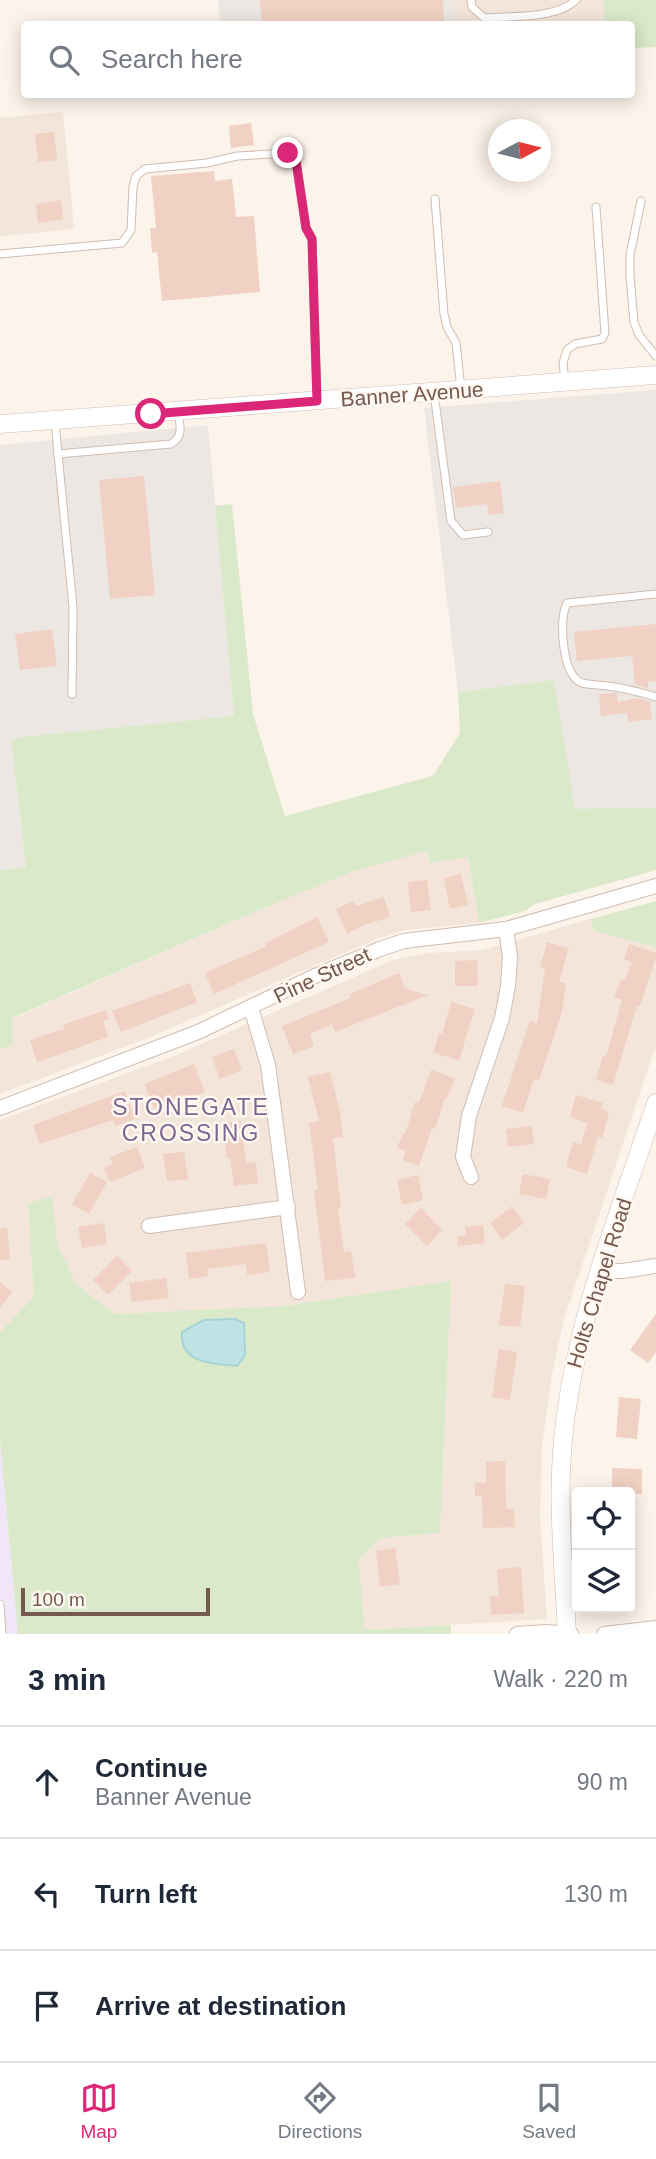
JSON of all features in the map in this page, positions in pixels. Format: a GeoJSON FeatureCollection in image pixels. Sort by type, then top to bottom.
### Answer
{"type":"FeatureCollection","features":[{"type":"Feature","properties":{"kind":"street","name":"Banner Avenue"},"geometry":{"type":"LineString","coordinates":[[0,424],[656,375]]}},
{"type":"Feature","properties":{"kind":"street","name":"Pine Street"},"geometry":{"type":"LineString","coordinates":[[0,1108],[198,1032],[315,976],[404,941],[506,929],[656,886]]}},
{"type":"Feature","properties":{"kind":"street"},"geometry":{"type":"LineString","coordinates":[[471,1177],[463,1157],[469,1116],[502,1018],[510,957],[506,929]]}},
{"type":"Feature","properties":{"kind":"street"},"geometry":{"type":"LineString","coordinates":[[251,1008],[268,1065],[298,1292]]}},
{"type":"Feature","properties":{"kind":"street","name":"Holts Chapel Road"},"geometry":{"type":"LineString","coordinates":[[568,1634],[561,1511],[563,1433],[571,1375],[586,1312],[656,1103]]}},
{"type":"Feature","properties":{"kind":"street"},"geometry":{"type":"LineString","coordinates":[[149,1226],[288,1207]]}},
{"type":"Feature","properties":{"kind":"street"},"geometry":{"type":"LineString","coordinates":[[600,1270],[622,1271],[656,1266]]}},
{"type":"Feature","properties":{"kind":"street"},"geometry":{"type":"LineString","coordinates":[[604,1634],[656,1628]]}},
{"type":"Feature","properties":{"kind":"street"},"geometry":{"type":"LineString","coordinates":[[517,1634],[568,1634]]}},
{"type":"Feature","properties":{"kind":"lane"},"geometry":{"type":"LineString","coordinates":[[471,0],[472,7],[484,18],[552,13],[565,9],[576,0]]}},
{"type":"Feature","properties":{"kind":"lane"},"geometry":{"type":"LineString","coordinates":[[0,254],[122,243],[131,230],[136,176],[145,169],[207,163],[237,156],[288,153],[296,161],[306,228],[312,239],[317,401]]}},
{"type":"Feature","properties":{"kind":"lane"},"geometry":{"type":"LineString","coordinates":[[435,199],[444,314],[447,327],[456,343],[461,390]]}},
{"type":"Feature","properties":{"kind":"lane"},"geometry":{"type":"LineString","coordinates":[[642,201],[630,255],[634,322],[639,335],[656,356]]}},
{"type":"Feature","properties":{"kind":"lane"},"geometry":{"type":"LineString","coordinates":[[565,382],[563,363],[566,350],[575,344],[603,339],[605,333],[596,207]]}},
{"type":"Feature","properties":{"kind":"lane"},"geometry":{"type":"LineString","coordinates":[[434,392],[451,521],[463,536],[488,532]]}},
{"type":"Feature","properties":{"kind":"lane"},"geometry":{"type":"LineString","coordinates":[[58,454],[171,444],[178,439],[180,433],[178,412]]}},
{"type":"Feature","properties":{"kind":"lane"},"geometry":{"type":"LineString","coordinates":[[55,420],[73,607],[72,694]]}},
{"type":"Feature","properties":{"kind":"lane"},"geometry":{"type":"LineString","coordinates":[[656,594],[567,603],[562,613],[563,642],[569,668],[577,681],[584,684],[617,686],[656,696]]}},
{"type":"Feature","properties":{"kind":"lane"},"geometry":{"type":"LineString","coordinates":[[0,1604],[2,1634]]}},
{"type":"Feature","properties":{"kind":"shaded area"},"geometry":{"type":"Polygon","coordinates":[[[218,0],[454,0],[456,21],[220,21],[218,0]]]}},
{"type":"Feature","properties":{"kind":"shaded area"},"geometry":{"type":"Polygon","coordinates":[[[454,0],[603,0],[605,21],[456,21],[454,0]]]}},
{"type":"Feature","properties":{"kind":"shaded area"},"geometry":{"type":"Polygon","coordinates":[[[63,112],[74,229],[0,236],[0,118],[63,112]]]}},
{"type":"Feature","properties":{"kind":"shaded area"},"geometry":{"type":"Polygon","coordinates":[[[656,390],[656,808],[575,810],[554,680],[458,692],[424,408],[656,390]]]}},
{"type":"Feature","properties":{"kind":"shaded area"},"geometry":{"type":"Polygon","coordinates":[[[208,425],[234,716],[11,738],[26,869],[0,870],[0,445],[208,425]]]}},
{"type":"Feature","properties":{"kind":"shaded area"},"geometry":{"type":"Polygon","coordinates":[[[427,851],[430,863],[468,857],[479,923],[405,930],[376,939],[148,1038],[0,1094],[0,1049],[13,1045],[12,1019],[354,871],[427,851]]]}},
{"type":"Feature","properties":{"kind":"shaded area"},"geometry":{"type":"Polygon","coordinates":[[[591,919],[594,931],[656,947],[656,1045],[563,1322],[551,1379],[542,1446],[540,1516],[547,1619],[363,1630],[359,1560],[380,1538],[440,1533],[451,1281],[284,1306],[115,1314],[76,1284],[57,1243],[51,1197],[28,1204],[34,1297],[0,1332],[0,1120],[174,1056],[393,960],[429,953],[482,950],[591,919]]]}},
{"type":"Feature","properties":{"kind":"shaded area"},"geometry":{"type":"Polygon","coordinates":[[[0,1440],[18,1634],[0,1634],[0,1440]]]}},
{"type":"Feature","properties":{"kind":"green space"},"geometry":{"type":"Polygon","coordinates":[[[603,0],[656,0],[656,47],[635,48],[635,21],[605,21],[603,0]]]}},
{"type":"Feature","properties":{"kind":"green space"},"geometry":{"type":"Polygon","coordinates":[[[232,504],[253,714],[285,816],[433,776],[460,733],[458,692],[554,680],[575,809],[656,808],[656,870],[535,904],[525,911],[479,923],[468,857],[430,863],[427,851],[354,871],[12,1018],[13,1045],[0,1049],[0,870],[26,868],[11,738],[234,716],[215,506],[232,504]]]}},
{"type":"Feature","properties":{"kind":"green space"},"geometry":{"type":"Polygon","coordinates":[[[656,901],[656,947],[594,931],[591,919],[656,901]]]}},
{"type":"Feature","properties":{"kind":"green space"},"geometry":{"type":"Polygon","coordinates":[[[52,1197],[57,1243],[76,1284],[115,1314],[284,1306],[451,1281],[440,1533],[380,1538],[359,1560],[364,1630],[451,1625],[451,1634],[18,1634],[0,1440],[0,1332],[34,1297],[28,1203],[52,1197]]]}},
{"type":"Feature","properties":{"kind":"water"},"geometry":{"type":"Polygon","coordinates":[[[235,1319],[244,1323],[245,1355],[237,1366],[209,1363],[186,1351],[182,1332],[204,1320],[235,1319]]]}},
{"type":"Feature","properties":{"kind":"building"},"geometry":{"type":"Polygon","coordinates":[[[260,0],[443,0],[444,21],[262,21],[260,0]]]}},
{"type":"Feature","properties":{"kind":"building"},"geometry":{"type":"Polygon","coordinates":[[[251,123],[254,145],[231,148],[229,126],[251,123]]]}},
{"type":"Feature","properties":{"kind":"building"},"geometry":{"type":"Polygon","coordinates":[[[54,132],[57,160],[38,162],[35,134],[54,132]]]}},
{"type":"Feature","properties":{"kind":"building"},"geometry":{"type":"Polygon","coordinates":[[[214,171],[215,181],[232,179],[236,217],[254,216],[260,292],[162,301],[157,252],[152,253],[150,228],[156,228],[151,176],[214,171]]]}},
{"type":"Feature","properties":{"kind":"building"},"geometry":{"type":"Polygon","coordinates":[[[61,200],[63,219],[38,223],[36,204],[61,200]]]}},
{"type":"Feature","properties":{"kind":"building"},"geometry":{"type":"Polygon","coordinates":[[[144,476],[155,595],[110,599],[99,480],[144,476]]]}},
{"type":"Feature","properties":{"kind":"building"},"geometry":{"type":"Polygon","coordinates":[[[500,481],[504,513],[489,515],[487,504],[456,508],[453,487],[500,481]]]}},
{"type":"Feature","properties":{"kind":"building"},"geometry":{"type":"Polygon","coordinates":[[[656,624],[656,681],[648,682],[648,688],[635,685],[632,656],[577,661],[574,632],[656,624]]]}},
{"type":"Feature","properties":{"kind":"building"},"geometry":{"type":"Polygon","coordinates":[[[52,629],[57,666],[20,670],[15,634],[52,629]]]}},
{"type":"Feature","properties":{"kind":"building"},"geometry":{"type":"Polygon","coordinates":[[[617,693],[618,702],[637,698],[650,702],[652,719],[628,722],[627,713],[601,716],[599,694],[617,693]]]}},
{"type":"Feature","properties":{"kind":"building"},"geometry":{"type":"Polygon","coordinates":[[[461,874],[468,905],[450,909],[444,878],[461,874]]]}},
{"type":"Feature","properties":{"kind":"building"},"geometry":{"type":"Polygon","coordinates":[[[427,880],[431,910],[411,912],[408,882],[427,880]]]}},
{"type":"Feature","properties":{"kind":"building"},"geometry":{"type":"Polygon","coordinates":[[[384,897],[390,917],[364,925],[347,934],[336,909],[354,901],[356,906],[384,897]]]}},
{"type":"Feature","properties":{"kind":"building"},"geometry":{"type":"Polygon","coordinates":[[[317,917],[329,942],[214,994],[205,973],[267,946],[266,943],[317,917]]]}},
{"type":"Feature","properties":{"kind":"building"},"geometry":{"type":"Polygon","coordinates":[[[547,942],[569,948],[559,982],[566,983],[562,1012],[539,1080],[534,1079],[523,1112],[502,1106],[530,1021],[537,1023],[545,968],[540,967],[547,942]]]}},
{"type":"Feature","properties":{"kind":"building"},"geometry":{"type":"Polygon","coordinates":[[[629,944],[656,953],[656,957],[640,1006],[637,1005],[613,1085],[596,1080],[603,1056],[606,1057],[622,1000],[614,997],[632,962],[624,959],[629,944]]]}},
{"type":"Feature","properties":{"kind":"building"},"geometry":{"type":"Polygon","coordinates":[[[477,960],[478,986],[455,986],[455,961],[477,960]]]}},
{"type":"Feature","properties":{"kind":"building"},"geometry":{"type":"Polygon","coordinates":[[[399,973],[403,988],[428,995],[335,1032],[332,1024],[310,1034],[314,1046],[293,1054],[282,1026],[351,998],[350,994],[399,973]]]}},
{"type":"Feature","properties":{"kind":"building"},"geometry":{"type":"Polygon","coordinates":[[[190,983],[197,1002],[121,1032],[112,1011],[190,983]]]}},
{"type":"Feature","properties":{"kind":"building"},"geometry":{"type":"Polygon","coordinates":[[[451,1002],[475,1009],[459,1060],[433,1053],[439,1033],[442,1034],[451,1002]]]}},
{"type":"Feature","properties":{"kind":"building"},"geometry":{"type":"Polygon","coordinates":[[[106,1010],[109,1019],[103,1021],[108,1037],[37,1062],[30,1040],[64,1029],[63,1025],[106,1010]]]}},
{"type":"Feature","properties":{"kind":"building"},"geometry":{"type":"Polygon","coordinates":[[[234,1049],[242,1070],[220,1079],[212,1057],[234,1049]]]}},
{"type":"Feature","properties":{"kind":"building"},"geometry":{"type":"Polygon","coordinates":[[[194,1064],[205,1092],[186,1099],[184,1095],[154,1108],[144,1084],[194,1064]]]}},
{"type":"Feature","properties":{"kind":"building"},"geometry":{"type":"Polygon","coordinates":[[[431,1070],[455,1078],[435,1129],[432,1128],[419,1166],[403,1160],[406,1151],[397,1148],[403,1133],[405,1134],[415,1102],[419,1103],[431,1070]]]}},
{"type":"Feature","properties":{"kind":"building"},"geometry":{"type":"Polygon","coordinates":[[[330,1072],[343,1137],[333,1138],[341,1207],[338,1208],[344,1252],[351,1251],[355,1278],[325,1281],[314,1190],[318,1190],[309,1123],[319,1121],[308,1077],[330,1072]]]}},
{"type":"Feature","properties":{"kind":"building"},"geometry":{"type":"Polygon","coordinates":[[[125,1091],[135,1119],[115,1126],[113,1120],[40,1144],[33,1125],[125,1091]]]}},
{"type":"Feature","properties":{"kind":"building"},"geometry":{"type":"Polygon","coordinates":[[[576,1095],[603,1103],[601,1109],[609,1112],[587,1174],[566,1167],[573,1142],[581,1145],[587,1123],[570,1117],[576,1095]]]}},
{"type":"Feature","properties":{"kind":"building"},"geometry":{"type":"Polygon","coordinates":[[[241,1121],[246,1163],[256,1162],[258,1183],[234,1186],[222,1123],[241,1121]]]}},
{"type":"Feature","properties":{"kind":"building"},"geometry":{"type":"Polygon","coordinates":[[[532,1126],[534,1144],[508,1147],[506,1129],[532,1126]]]}},
{"type":"Feature","properties":{"kind":"building"},"geometry":{"type":"Polygon","coordinates":[[[137,1147],[145,1168],[110,1182],[104,1168],[113,1164],[110,1157],[137,1147]]]}},
{"type":"Feature","properties":{"kind":"building"},"geometry":{"type":"Polygon","coordinates":[[[184,1152],[188,1179],[167,1181],[163,1154],[184,1152]]]}},
{"type":"Feature","properties":{"kind":"building"},"geometry":{"type":"Polygon","coordinates":[[[90,1173],[107,1182],[89,1214],[72,1204],[90,1173]]]}},
{"type":"Feature","properties":{"kind":"building"},"geometry":{"type":"Polygon","coordinates":[[[523,1174],[550,1179],[546,1199],[519,1194],[523,1174]]]}},
{"type":"Feature","properties":{"kind":"building"},"geometry":{"type":"Polygon","coordinates":[[[418,1175],[423,1200],[402,1205],[397,1180],[418,1175]]]}},
{"type":"Feature","properties":{"kind":"building"},"geometry":{"type":"Polygon","coordinates":[[[512,1206],[524,1223],[502,1240],[490,1223],[512,1206]]]}},
{"type":"Feature","properties":{"kind":"building"},"geometry":{"type":"Polygon","coordinates":[[[421,1208],[442,1230],[427,1246],[405,1224],[421,1208]]]}},
{"type":"Feature","properties":{"kind":"building"},"geometry":{"type":"Polygon","coordinates":[[[104,1223],[107,1244],[82,1248],[78,1227],[104,1223]]]}},
{"type":"Feature","properties":{"kind":"building"},"geometry":{"type":"Polygon","coordinates":[[[483,1225],[485,1243],[458,1246],[457,1237],[466,1235],[465,1227],[483,1225]]]}},
{"type":"Feature","properties":{"kind":"building"},"geometry":{"type":"Polygon","coordinates":[[[7,1228],[10,1259],[0,1260],[0,1229],[7,1228]]]}},
{"type":"Feature","properties":{"kind":"building"},"geometry":{"type":"Polygon","coordinates":[[[266,1243],[270,1272],[247,1275],[246,1264],[207,1269],[208,1276],[189,1279],[186,1253],[266,1243]]]}},
{"type":"Feature","properties":{"kind":"building"},"geometry":{"type":"Polygon","coordinates":[[[117,1256],[132,1271],[108,1295],[93,1280],[117,1256]]]}},
{"type":"Feature","properties":{"kind":"building"},"geometry":{"type":"Polygon","coordinates":[[[166,1278],[169,1298],[132,1302],[129,1283],[166,1278]]]}},
{"type":"Feature","properties":{"kind":"building"},"geometry":{"type":"Polygon","coordinates":[[[0,1282],[12,1292],[0,1308],[0,1282]]]}},
{"type":"Feature","properties":{"kind":"building"},"geometry":{"type":"Polygon","coordinates":[[[505,1284],[525,1286],[520,1327],[499,1325],[505,1284]]]}},
{"type":"Feature","properties":{"kind":"building"},"geometry":{"type":"Polygon","coordinates":[[[656,1314],[656,1352],[648,1363],[630,1350],[656,1314]]]}},
{"type":"Feature","properties":{"kind":"building"},"geometry":{"type":"Polygon","coordinates":[[[499,1349],[517,1352],[510,1400],[492,1397],[499,1349]]]}},
{"type":"Feature","properties":{"kind":"building"},"geometry":{"type":"Polygon","coordinates":[[[619,1397],[641,1399],[637,1439],[616,1437],[619,1397]]]}},
{"type":"Feature","properties":{"kind":"building"},"geometry":{"type":"Polygon","coordinates":[[[505,1461],[506,1509],[514,1509],[515,1527],[483,1528],[482,1496],[475,1496],[475,1483],[486,1483],[486,1462],[505,1461]]]}},
{"type":"Feature","properties":{"kind":"building"},"geometry":{"type":"Polygon","coordinates":[[[612,1468],[642,1469],[642,1494],[635,1494],[635,1487],[612,1487],[612,1468]]]}},
{"type":"Feature","properties":{"kind":"building"},"geometry":{"type":"Polygon","coordinates":[[[395,1548],[400,1584],[380,1587],[376,1551],[395,1548]]]}},
{"type":"Feature","properties":{"kind":"building"},"geometry":{"type":"Polygon","coordinates":[[[521,1567],[524,1613],[491,1615],[490,1596],[499,1596],[497,1569],[521,1567]]]}},
{"type":"Feature","properties":{"kind":"district","name":"STONEGATE CROSSING"},"geometry":{"type":"Point","coordinates":[191,1120]}},
{"type":"Feature","properties":{"kind":"route"},"geometry":{"type":"LineString","coordinates":[[151,414],[317,401],[312,239],[306,228],[296,161],[288,153]]}}]}
